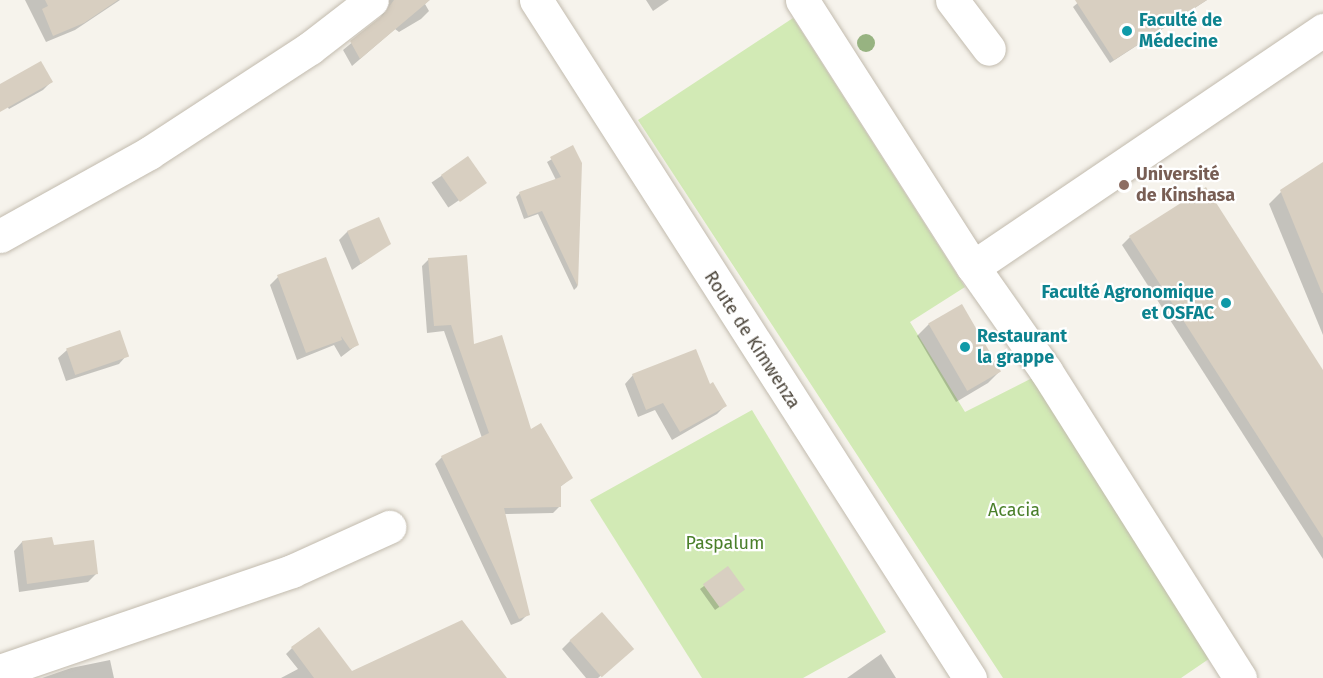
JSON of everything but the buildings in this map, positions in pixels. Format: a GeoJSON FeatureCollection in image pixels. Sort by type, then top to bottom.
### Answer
{"type":"FeatureCollection","features":[{"type":"Feature","properties":{"kind":"street"},"geometry":{"type":"LineString","coordinates":[[0,236],[149,153],[310,48],[372,0]]}},
{"type":"Feature","properties":{"kind":"street","name":"Route de Kimwenza"},"geometry":{"type":"LineString","coordinates":[[536,0],[970,678]]}},
{"type":"Feature","properties":{"kind":"street"},"geometry":{"type":"LineString","coordinates":[[802,0],[974,267],[1046,371],[1240,678]]}},
{"type":"Feature","properties":{"kind":"street"},"geometry":{"type":"LineString","coordinates":[[952,0],[989,49]]}},
{"type":"Feature","properties":{"kind":"street"},"geometry":{"type":"LineString","coordinates":[[974,267],[1323,30]]}},
{"type":"Feature","properties":{"kind":"street"},"geometry":{"type":"LineString","coordinates":[[0,671],[292,572],[389,527]]}},
{"type":"Feature","properties":{"kind":"green space","name":"Acacia"},"geometry":{"type":"Polygon","coordinates":[[[793,18],[965,287],[910,322],[965,412],[1046,371],[1222,650],[1181,678],[1003,678],[638,120],[793,18]]]}},
{"type":"Feature","properties":{"kind":"green space","name":"Paspalum"},"geometry":{"type":"Polygon","coordinates":[[[752,410],[886,632],[803,678],[702,678],[590,500],[752,410]]]}},
{"type":"Feature","properties":{"kind":"place","name":"Faculté de Médecine"},"geometry":{"type":"Point","coordinates":[1127,31]}},
{"type":"Feature","properties":{"kind":"place","name":"Université de Kinshasa"},"geometry":{"type":"Point","coordinates":[1124,185]}},
{"type":"Feature","properties":{"kind":"place","name":"Faculté Agronomique et OSFAC"},"geometry":{"type":"Point","coordinates":[1226,303]}},
{"type":"Feature","properties":{"kind":"place","name":"Restaurant la grappe"},"geometry":{"type":"Point","coordinates":[965,347]}}]}
